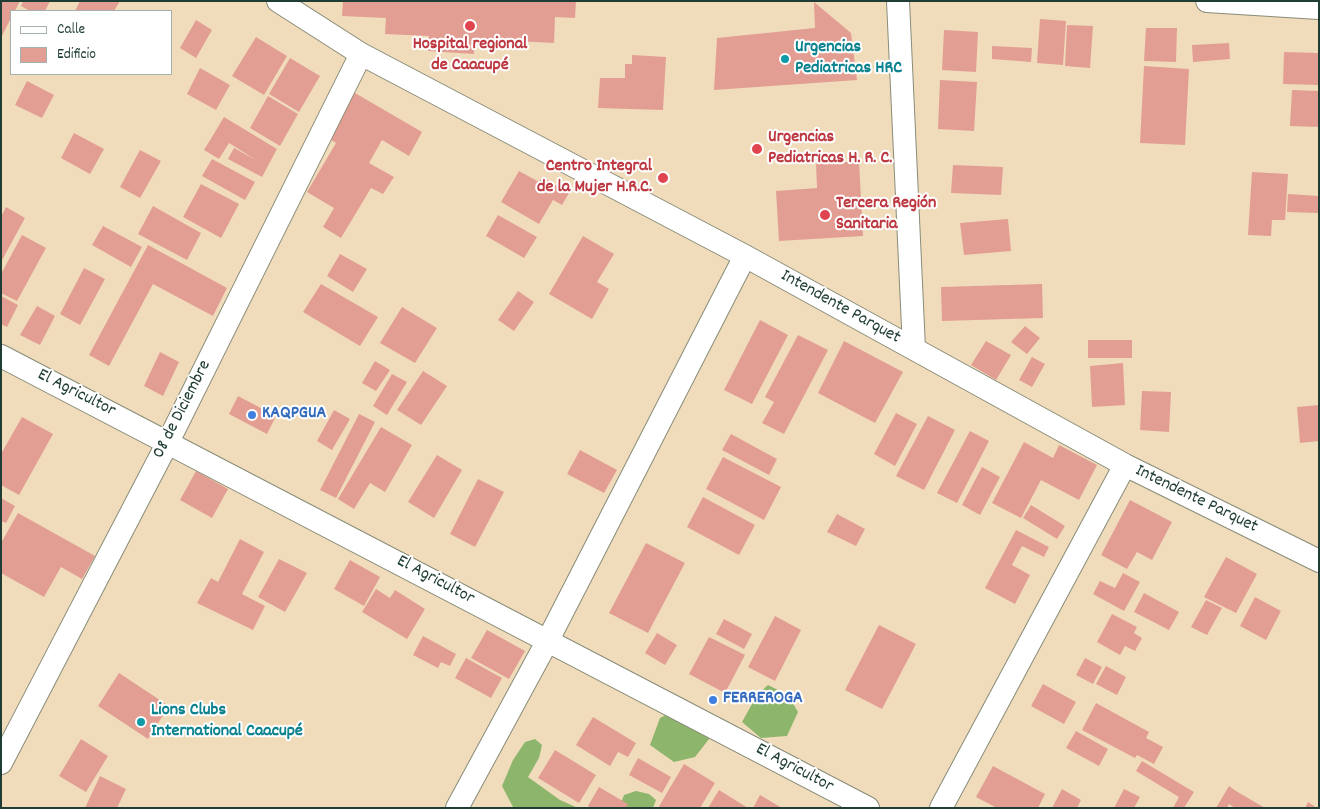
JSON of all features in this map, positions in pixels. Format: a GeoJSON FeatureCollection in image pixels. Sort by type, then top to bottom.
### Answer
{"type":"FeatureCollection","features":[{"type":"Feature","properties":{"kind":"street","name":"Intendente Parquet"},"geometry":{"type":"LineString","coordinates":[[278,1],[361,54],[746,256],[1125,465],[1319,561]]}},
{"type":"Feature","properties":{"kind":"street"},"geometry":{"type":"LineString","coordinates":[[898,1],[914,349]]}},
{"type":"Feature","properties":{"kind":"street"},"geometry":{"type":"LineString","coordinates":[[1207,1],[1319,8]]}},
{"type":"Feature","properties":{"kind":"street","name":"08 de Diciembre"},"geometry":{"type":"LineString","coordinates":[[1,763],[168,442],[361,54]]}},
{"type":"Feature","properties":{"kind":"street"},"geometry":{"type":"LineString","coordinates":[[457,808],[548,640],[746,256]]}},
{"type":"Feature","properties":{"kind":"street","name":"El Agricultor"},"geometry":{"type":"LineString","coordinates":[[1,356],[868,808]]}},
{"type":"Feature","properties":{"kind":"street"},"geometry":{"type":"LineString","coordinates":[[941,808],[1125,465]]}},
{"type":"Feature","properties":{"kind":"green space"},"geometry":{"type":"Polygon","coordinates":[[[768,685],[788,695],[798,712],[787,736],[761,738],[742,722],[757,695],[768,685]]]}},
{"type":"Feature","properties":{"kind":"green space"},"geometry":{"type":"Polygon","coordinates":[[[673,711],[713,734],[695,757],[674,762],[650,745],[660,718],[673,711]]]}},
{"type":"Feature","properties":{"kind":"green space"},"geometry":{"type":"Polygon","coordinates":[[[535,739],[542,745],[539,758],[528,777],[560,800],[578,808],[513,807],[502,786],[513,760],[525,742],[535,739]]]}},
{"type":"Feature","properties":{"kind":"green space"},"geometry":{"type":"Polygon","coordinates":[[[636,791],[649,794],[656,800],[653,808],[619,808],[624,795],[636,791]]]}},
{"type":"Feature","properties":{"kind":"building"},"geometry":{"type":"Polygon","coordinates":[[[1,1],[20,1],[16,10],[10,10],[10,20],[1,38],[1,1]]]}},
{"type":"Feature","properties":{"kind":"building"},"geometry":{"type":"Polygon","coordinates":[[[23,1],[50,1],[46,10],[28,10],[21,6],[23,1]]]}},
{"type":"Feature","properties":{"kind":"building"},"geometry":{"type":"Polygon","coordinates":[[[80,1],[120,1],[115,10],[76,10],[80,1]]]}},
{"type":"Feature","properties":{"kind":"building","name":"Hospital regional de Caacupé"},"geometry":{"type":"Polygon","coordinates":[[[343,1],[576,1],[575,18],[555,17],[554,43],[475,39],[474,54],[428,51],[429,36],[385,34],[386,18],[342,16],[343,1]]]}},
{"type":"Feature","properties":{"kind":"building","name":"Urgencias Pediatricas HRC"},"geometry":{"type":"Polygon","coordinates":[[[814,2],[851,33],[857,80],[714,90],[717,38],[815,28],[814,2]]]}},
{"type":"Feature","properties":{"kind":"building"},"geometry":{"type":"Polygon","coordinates":[[[1040,19],[1066,21],[1063,65],[1037,63],[1040,19]]]}},
{"type":"Feature","properties":{"kind":"building"},"geometry":{"type":"Polygon","coordinates":[[[196,20],[212,30],[196,58],[180,48],[196,20]]]}},
{"type":"Feature","properties":{"kind":"building"},"geometry":{"type":"Polygon","coordinates":[[[1067,25],[1093,26],[1090,68],[1065,66],[1067,25]]]}},
{"type":"Feature","properties":{"kind":"building"},"geometry":{"type":"Polygon","coordinates":[[[1146,28],[1177,28],[1176,62],[1144,61],[1146,28]]]}},
{"type":"Feature","properties":{"kind":"building"},"geometry":{"type":"Polygon","coordinates":[[[944,30],[978,32],[976,72],[942,70],[944,30]]]}},
{"type":"Feature","properties":{"kind":"building"},"geometry":{"type":"Polygon","coordinates":[[[256,37],[287,56],[264,95],[232,76],[256,37]]]}},
{"type":"Feature","properties":{"kind":"building"},"geometry":{"type":"Polygon","coordinates":[[[1229,43],[1230,59],[1193,62],[1192,45],[1229,43]]]}},
{"type":"Feature","properties":{"kind":"building"},"geometry":{"type":"Polygon","coordinates":[[[992,46],[1032,48],[1031,62],[992,59],[992,46]]]}},
{"type":"Feature","properties":{"kind":"building"},"geometry":{"type":"Polygon","coordinates":[[[1284,52],[1319,53],[1319,85],[1283,84],[1284,52]]]}},
{"type":"Feature","properties":{"kind":"building"},"geometry":{"type":"Polygon","coordinates":[[[632,55],[666,57],[663,110],[598,108],[600,78],[625,78],[625,64],[632,64],[632,55]]]}},
{"type":"Feature","properties":{"kind":"building"},"geometry":{"type":"Polygon","coordinates":[[[290,58],[320,76],[299,112],[269,94],[290,58]]]}},
{"type":"Feature","properties":{"kind":"building"},"geometry":{"type":"Polygon","coordinates":[[[1144,66],[1189,69],[1185,145],[1140,143],[1144,66]]]}},
{"type":"Feature","properties":{"kind":"building"},"geometry":{"type":"Polygon","coordinates":[[[200,68],[230,85],[216,110],[187,94],[200,68]]]}},
{"type":"Feature","properties":{"kind":"building"},"geometry":{"type":"Polygon","coordinates":[[[940,80],[977,82],[974,131],[938,129],[940,80]]]}},
{"type":"Feature","properties":{"kind":"building"},"geometry":{"type":"Polygon","coordinates":[[[27,81],[54,95],[42,118],[15,105],[27,81]]]}},
{"type":"Feature","properties":{"kind":"building"},"geometry":{"type":"Polygon","coordinates":[[[1292,90],[1319,91],[1319,127],[1290,126],[1292,90]]]}},
{"type":"Feature","properties":{"kind":"building"},"geometry":{"type":"Polygon","coordinates":[[[355,93],[422,132],[409,156],[382,140],[369,163],[394,177],[383,194],[371,188],[341,238],[323,227],[334,208],[307,192],[336,143],[328,138],[355,93]]]}},
{"type":"Feature","properties":{"kind":"building"},"geometry":{"type":"Polygon","coordinates":[[[268,96],[298,114],[280,146],[250,128],[268,96]]]}},
{"type":"Feature","properties":{"kind":"building"},"geometry":{"type":"Polygon","coordinates":[[[224,117],[277,149],[262,177],[228,159],[234,148],[256,160],[229,143],[219,159],[204,150],[224,117]]]}},
{"type":"Feature","properties":{"kind":"building"},"geometry":{"type":"Polygon","coordinates":[[[74,133],[104,149],[90,174],[61,158],[74,133]]]}},
{"type":"Feature","properties":{"kind":"building"},"geometry":{"type":"Polygon","coordinates":[[[140,150],[161,161],[140,198],[120,187],[140,150]]]}},
{"type":"Feature","properties":{"kind":"building"},"geometry":{"type":"Polygon","coordinates":[[[212,159],[255,182],[245,200],[202,176],[212,159]]]}},
{"type":"Feature","properties":{"kind":"building","name":"Tercera Región Sanitaria"},"geometry":{"type":"Polygon","coordinates":[[[859,161],[863,236],[779,241],[776,191],[817,188],[816,164],[859,161]]]}},
{"type":"Feature","properties":{"kind":"building"},"geometry":{"type":"Polygon","coordinates":[[[953,165],[1003,167],[1001,195],[951,193],[953,165]]]}},
{"type":"Feature","properties":{"kind":"building"},"geometry":{"type":"Polygon","coordinates":[[[519,171],[539,182],[542,177],[569,193],[562,205],[553,200],[539,224],[501,202],[519,171]]]}},
{"type":"Feature","properties":{"kind":"building"},"geometry":{"type":"Polygon","coordinates":[[[1252,172],[1288,174],[1285,220],[1272,220],[1271,236],[1248,235],[1252,172]]]}},
{"type":"Feature","properties":{"kind":"building"},"geometry":{"type":"Polygon","coordinates":[[[201,184],[239,204],[221,238],[183,217],[201,184]]]}},
{"type":"Feature","properties":{"kind":"building"},"geometry":{"type":"Polygon","coordinates":[[[1288,194],[1319,196],[1318,213],[1287,212],[1288,194]]]}},
{"type":"Feature","properties":{"kind":"building"},"geometry":{"type":"Polygon","coordinates":[[[153,206],[201,233],[187,260],[138,234],[153,206]]]}},
{"type":"Feature","properties":{"kind":"building"},"geometry":{"type":"Polygon","coordinates":[[[6,207],[25,218],[1,262],[1,217],[6,207]]]}},
{"type":"Feature","properties":{"kind":"building"},"geometry":{"type":"Polygon","coordinates":[[[498,215],[537,237],[524,258],[486,236],[498,215]]]}},
{"type":"Feature","properties":{"kind":"building"},"geometry":{"type":"Polygon","coordinates":[[[1008,219],[1011,251],[964,255],[960,223],[1008,219]]]}},
{"type":"Feature","properties":{"kind":"building"},"geometry":{"type":"Polygon","coordinates":[[[103,226],[142,247],[131,267],[92,245],[103,226]]]}},
{"type":"Feature","properties":{"kind":"building"},"geometry":{"type":"Polygon","coordinates":[[[22,235],[46,248],[17,301],[1,293],[1,274],[22,235]]]}},
{"type":"Feature","properties":{"kind":"building"},"geometry":{"type":"Polygon","coordinates":[[[583,236],[614,254],[597,282],[609,289],[592,319],[549,294],[583,236]]]}},
{"type":"Feature","properties":{"kind":"building"},"geometry":{"type":"Polygon","coordinates":[[[148,245],[227,288],[213,316],[153,284],[109,366],[89,355],[148,245]]]}},
{"type":"Feature","properties":{"kind":"building"},"geometry":{"type":"Polygon","coordinates":[[[340,254],[367,269],[353,292],[327,276],[340,254]]]}},
{"type":"Feature","properties":{"kind":"building"},"geometry":{"type":"Polygon","coordinates":[[[84,268],[105,279],[80,325],[60,314],[84,268]]]}},
{"type":"Feature","properties":{"kind":"building"},"geometry":{"type":"Polygon","coordinates":[[[321,284],[378,317],[360,346],[303,312],[321,284]]]}},
{"type":"Feature","properties":{"kind":"building"},"geometry":{"type":"Polygon","coordinates":[[[1042,284],[1043,318],[942,321],[941,287],[1042,284]]]}},
{"type":"Feature","properties":{"kind":"building"},"geometry":{"type":"Polygon","coordinates":[[[518,291],[534,302],[514,331],[498,320],[518,291]]]}},
{"type":"Feature","properties":{"kind":"building"},"geometry":{"type":"Polygon","coordinates":[[[1,296],[18,305],[7,327],[1,324],[1,296]]]}},
{"type":"Feature","properties":{"kind":"building"},"geometry":{"type":"Polygon","coordinates":[[[37,306],[55,316],[40,345],[20,335],[37,306]]]}},
{"type":"Feature","properties":{"kind":"building"},"geometry":{"type":"Polygon","coordinates":[[[402,307],[437,328],[415,363],[380,343],[402,307]]]}},
{"type":"Feature","properties":{"kind":"building"},"geometry":{"type":"Polygon","coordinates":[[[760,320],[788,335],[752,404],[724,390],[760,320]]]}},
{"type":"Feature","properties":{"kind":"building"},"geometry":{"type":"Polygon","coordinates":[[[1025,326],[1040,338],[1027,354],[1011,342],[1025,326]]]}},
{"type":"Feature","properties":{"kind":"building"},"geometry":{"type":"Polygon","coordinates":[[[798,335],[828,350],[784,434],[762,423],[774,402],[765,397],[798,335]]]}},
{"type":"Feature","properties":{"kind":"building"},"geometry":{"type":"Polygon","coordinates":[[[1088,340],[1132,340],[1132,358],[1088,358],[1088,340]]]}},
{"type":"Feature","properties":{"kind":"building"},"geometry":{"type":"Polygon","coordinates":[[[844,341],[903,372],[875,423],[818,393],[844,341]]]}},
{"type":"Feature","properties":{"kind":"building"},"geometry":{"type":"Polygon","coordinates":[[[986,341],[1011,355],[996,380],[971,365],[986,341]]]}},
{"type":"Feature","properties":{"kind":"building"},"geometry":{"type":"Polygon","coordinates":[[[160,352],[179,362],[163,396],[144,386],[160,352]]]}},
{"type":"Feature","properties":{"kind":"building"},"geometry":{"type":"Polygon","coordinates":[[[1032,357],[1045,364],[1032,387],[1019,380],[1032,357]]]}},
{"type":"Feature","properties":{"kind":"building"},"geometry":{"type":"Polygon","coordinates":[[[375,361],[390,370],[376,391],[362,383],[375,361]]]}},
{"type":"Feature","properties":{"kind":"building"},"geometry":{"type":"Polygon","coordinates":[[[1123,363],[1125,405],[1092,407],[1090,366],[1123,363]]]}},
{"type":"Feature","properties":{"kind":"building"},"geometry":{"type":"Polygon","coordinates":[[[423,371],[447,386],[421,425],[397,410],[423,371]]]}},
{"type":"Feature","properties":{"kind":"building"},"geometry":{"type":"Polygon","coordinates":[[[392,374],[407,382],[387,415],[373,406],[392,374]]]}},
{"type":"Feature","properties":{"kind":"building"},"geometry":{"type":"Polygon","coordinates":[[[1142,391],[1171,392],[1169,432],[1140,430],[1142,391]]]}},
{"type":"Feature","properties":{"kind":"building","name":"KAQPGUA"},"geometry":{"type":"Polygon","coordinates":[[[238,396],[276,416],[267,434],[229,414],[238,396]]]}},
{"type":"Feature","properties":{"kind":"building"},"geometry":{"type":"Polygon","coordinates":[[[1319,405],[1319,441],[1300,443],[1297,407],[1319,405]]]}},
{"type":"Feature","properties":{"kind":"building"},"geometry":{"type":"Polygon","coordinates":[[[334,410],[350,419],[332,450],[317,441],[334,410]]]}},
{"type":"Feature","properties":{"kind":"building"},"geometry":{"type":"Polygon","coordinates":[[[896,413],[917,424],[895,466],[874,454],[896,413]]]}},
{"type":"Feature","properties":{"kind":"building"},"geometry":{"type":"Polygon","coordinates":[[[359,414],[375,422],[336,498],[320,490],[359,414]]]}},
{"type":"Feature","properties":{"kind":"building"},"geometry":{"type":"Polygon","coordinates":[[[928,416],[955,430],[924,490],[896,476],[928,416]]]}},
{"type":"Feature","properties":{"kind":"building"},"geometry":{"type":"Polygon","coordinates":[[[22,417],[53,434],[19,495],[1,485],[1,454],[22,417]]]}},
{"type":"Feature","properties":{"kind":"building"},"geometry":{"type":"Polygon","coordinates":[[[381,427],[412,445],[385,492],[370,483],[354,509],[338,499],[381,427]]]}},
{"type":"Feature","properties":{"kind":"building"},"geometry":{"type":"Polygon","coordinates":[[[970,431],[989,441],[957,503],[937,493],[970,431]]]}},
{"type":"Feature","properties":{"kind":"building"},"geometry":{"type":"Polygon","coordinates":[[[731,434],[777,459],[769,475],[722,450],[731,434]]]}},
{"type":"Feature","properties":{"kind":"building"},"geometry":{"type":"Polygon","coordinates":[[[1024,442],[1053,458],[1059,445],[1097,465],[1079,500],[1041,480],[1021,518],[992,503],[1024,442]]]}},
{"type":"Feature","properties":{"kind":"building"},"geometry":{"type":"Polygon","coordinates":[[[580,450],[617,470],[604,493],[567,474],[580,450]]]}},
{"type":"Feature","properties":{"kind":"building"},"geometry":{"type":"Polygon","coordinates":[[[437,455],[462,470],[434,518],[408,502],[437,455]]]}},
{"type":"Feature","properties":{"kind":"building"},"geometry":{"type":"Polygon","coordinates":[[[723,457],[781,487],[764,520],[706,489],[723,457]]]}},
{"type":"Feature","properties":{"kind":"building"},"geometry":{"type":"Polygon","coordinates":[[[982,467],[1000,477],[980,515],[962,505],[982,467]]]}},
{"type":"Feature","properties":{"kind":"building"},"geometry":{"type":"Polygon","coordinates":[[[196,471],[228,489],[212,518],[180,500],[196,471]]]}},
{"type":"Feature","properties":{"kind":"building"},"geometry":{"type":"Polygon","coordinates":[[[478,479],[504,492],[475,547],[450,534],[478,479]]]}},
{"type":"Feature","properties":{"kind":"building"},"geometry":{"type":"Polygon","coordinates":[[[703,497],[755,525],[739,555],[687,527],[703,497]]]}},
{"type":"Feature","properties":{"kind":"building"},"geometry":{"type":"Polygon","coordinates":[[[1,498],[15,506],[6,523],[1,521],[1,498]]]}},
{"type":"Feature","properties":{"kind":"building"},"geometry":{"type":"Polygon","coordinates":[[[1130,500],[1172,522],[1152,560],[1137,552],[1127,569],[1101,555],[1130,500]]]}},
{"type":"Feature","properties":{"kind":"building"},"geometry":{"type":"Polygon","coordinates":[[[1031,505],[1065,526],[1057,539],[1023,518],[1031,505]]]}},
{"type":"Feature","properties":{"kind":"building"},"geometry":{"type":"Polygon","coordinates":[[[18,513],[95,556],[82,579],[61,567],[44,597],[1,573],[1,543],[18,513]]]}},
{"type":"Feature","properties":{"kind":"building"},"geometry":{"type":"Polygon","coordinates":[[[837,514],[865,529],[856,546],[827,532],[837,514]]]}},
{"type":"Feature","properties":{"kind":"building"},"geometry":{"type":"Polygon","coordinates":[[[1016,530],[1049,547],[1044,557],[1022,546],[1012,565],[1030,575],[1015,604],[985,588],[1016,530]]]}},
{"type":"Feature","properties":{"kind":"building"},"geometry":{"type":"Polygon","coordinates":[[[240,539],[264,552],[242,594],[265,606],[253,630],[197,603],[211,578],[218,582],[240,539]]]}},
{"type":"Feature","properties":{"kind":"building"},"geometry":{"type":"Polygon","coordinates":[[[646,543],[685,563],[648,633],[609,613],[646,543]]]}},
{"type":"Feature","properties":{"kind":"building"},"geometry":{"type":"Polygon","coordinates":[[[1226,557],[1257,574],[1236,613],[1204,597],[1226,557]]]}},
{"type":"Feature","properties":{"kind":"building"},"geometry":{"type":"Polygon","coordinates":[[[279,559],[307,573],[285,612],[258,597],[279,559]]]}},
{"type":"Feature","properties":{"kind":"building"},"geometry":{"type":"Polygon","coordinates":[[[350,560],[380,577],[364,606],[334,589],[350,560]]]}},
{"type":"Feature","properties":{"kind":"building"},"geometry":{"type":"Polygon","coordinates":[[[1123,573],[1140,582],[1124,611],[1093,594],[1100,581],[1115,588],[1123,573]]]}},
{"type":"Feature","properties":{"kind":"building"},"geometry":{"type":"Polygon","coordinates":[[[376,589],[390,598],[395,590],[425,609],[407,639],[362,612],[376,589]]]}},
{"type":"Feature","properties":{"kind":"building"},"geometry":{"type":"Polygon","coordinates":[[[1144,593],[1179,612],[1169,630],[1134,612],[1144,593]]]}},
{"type":"Feature","properties":{"kind":"building"},"geometry":{"type":"Polygon","coordinates":[[[1255,597],[1281,611],[1266,640],[1240,626],[1255,597]]]}},
{"type":"Feature","properties":{"kind":"building"},"geometry":{"type":"Polygon","coordinates":[[[1206,600],[1222,608],[1207,635],[1191,627],[1206,600]]]}},
{"type":"Feature","properties":{"kind":"building"},"geometry":{"type":"Polygon","coordinates":[[[1112,614],[1137,627],[1134,633],[1142,638],[1135,651],[1125,646],[1120,655],[1097,642],[1112,614]]]}},
{"type":"Feature","properties":{"kind":"building"},"geometry":{"type":"Polygon","coordinates":[[[775,616],[801,630],[775,681],[748,667],[775,616]]]}},
{"type":"Feature","properties":{"kind":"building"},"geometry":{"type":"Polygon","coordinates":[[[724,619],[752,634],[744,649],[716,634],[724,619]]]}},
{"type":"Feature","properties":{"kind":"building"},"geometry":{"type":"Polygon","coordinates":[[[879,625],[916,644],[882,709],[845,690],[879,625]]]}},
{"type":"Feature","properties":{"kind":"building"},"geometry":{"type":"Polygon","coordinates":[[[487,630],[525,651],[509,679],[471,658],[487,630]]]}},
{"type":"Feature","properties":{"kind":"building"},"geometry":{"type":"Polygon","coordinates":[[[657,633],[677,645],[665,665],[645,653],[657,633]]]}},
{"type":"Feature","properties":{"kind":"building"},"geometry":{"type":"Polygon","coordinates":[[[423,636],[456,654],[450,666],[441,662],[438,668],[413,655],[423,636]]]}},
{"type":"Feature","properties":{"kind":"building"},"geometry":{"type":"Polygon","coordinates":[[[709,637],[745,655],[725,693],[689,674],[709,637]]]}},
{"type":"Feature","properties":{"kind":"building"},"geometry":{"type":"Polygon","coordinates":[[[466,658],[502,678],[491,698],[455,678],[466,658]]]}},
{"type":"Feature","properties":{"kind":"building"},"geometry":{"type":"Polygon","coordinates":[[[1085,658],[1102,667],[1093,684],[1076,675],[1085,658]]]}},
{"type":"Feature","properties":{"kind":"building"},"geometry":{"type":"Polygon","coordinates":[[[1106,666],[1126,677],[1117,695],[1096,684],[1106,666]]]}},
{"type":"Feature","properties":{"kind":"building","name":"Lions Clubs International Caacupé"},"geometry":{"type":"Polygon","coordinates":[[[119,673],[169,706],[148,739],[98,706],[119,673]]]}},
{"type":"Feature","properties":{"kind":"building"},"geometry":{"type":"Polygon","coordinates":[[[1043,684],[1076,702],[1064,724],[1031,706],[1043,684]]]}},
{"type":"Feature","properties":{"kind":"building"},"geometry":{"type":"Polygon","coordinates":[[[1096,703],[1149,732],[1146,738],[1163,747],[1154,764],[1137,755],[1135,758],[1082,730],[1096,703]]]}},
{"type":"Feature","properties":{"kind":"building"},"geometry":{"type":"Polygon","coordinates":[[[593,717],[636,743],[628,757],[618,752],[610,766],[576,745],[593,717]]]}},
{"type":"Feature","properties":{"kind":"building"},"geometry":{"type":"Polygon","coordinates":[[[1076,731],[1108,749],[1099,766],[1066,748],[1076,731]]]}},
{"type":"Feature","properties":{"kind":"building"},"geometry":{"type":"Polygon","coordinates":[[[81,739],[108,756],[86,792],[59,776],[81,739]]]}},
{"type":"Feature","properties":{"kind":"building"},"geometry":{"type":"Polygon","coordinates":[[[555,750],[596,775],[579,803],[538,778],[555,750]]]}},
{"type":"Feature","properties":{"kind":"building"},"geometry":{"type":"Polygon","coordinates":[[[638,758],[671,777],[662,793],[629,775],[638,758]]]}},
{"type":"Feature","properties":{"kind":"building"},"geometry":{"type":"Polygon","coordinates":[[[1142,761],[1194,792],[1184,808],[1173,808],[1179,797],[1136,771],[1142,761]]]}},
{"type":"Feature","properties":{"kind":"building"},"geometry":{"type":"Polygon","coordinates":[[[684,764],[715,783],[700,808],[658,808],[684,764]]]}},
{"type":"Feature","properties":{"kind":"building"},"geometry":{"type":"Polygon","coordinates":[[[993,766],[1045,794],[1038,808],[997,808],[976,797],[993,766]]]}},
{"type":"Feature","properties":{"kind":"building"},"geometry":{"type":"Polygon","coordinates":[[[100,776],[126,789],[117,808],[85,808],[100,776]]]}},
{"type":"Feature","properties":{"kind":"building"},"geometry":{"type":"Polygon","coordinates":[[[1229,786],[1265,808],[1235,808],[1229,804],[1227,808],[1216,808],[1229,786]]]}},
{"type":"Feature","properties":{"kind":"building"},"geometry":{"type":"Polygon","coordinates":[[[599,787],[628,804],[626,808],[591,808],[588,806],[599,787]]]}},
{"type":"Feature","properties":{"kind":"building"},"geometry":{"type":"Polygon","coordinates":[[[1062,789],[1081,800],[1077,808],[1052,808],[1062,789]]]}},
{"type":"Feature","properties":{"kind":"building"},"geometry":{"type":"Polygon","coordinates":[[[1124,789],[1140,797],[1134,808],[1114,808],[1124,789]]]}},
{"type":"Feature","properties":{"kind":"building"},"geometry":{"type":"Polygon","coordinates":[[[719,790],[748,808],[708,808],[719,790]]]}},
{"type":"Feature","properties":{"kind":"building"},"geometry":{"type":"Polygon","coordinates":[[[760,795],[782,808],[753,808],[760,795]]]}},
{"type":"Feature","properties":{"kind":"building"},"geometry":{"type":"Polygon","coordinates":[[[1308,802],[1317,808],[1305,808],[1308,802]]]}},
{"type":"Feature","properties":{"kind":"place","name":"Hospital regional de Caacupé"},"geometry":{"type":"Point","coordinates":[470,26]}},
{"type":"Feature","properties":{"kind":"place","name":"Urgencias Pediatricas HRC"},"geometry":{"type":"Point","coordinates":[785,59]}},
{"type":"Feature","properties":{"kind":"place","name":"Urgencias Pediatricas H. R. C."},"geometry":{"type":"Point","coordinates":[757,149]}},
{"type":"Feature","properties":{"kind":"place","name":"Centro Integral de la Mujer H.R.C."},"geometry":{"type":"Point","coordinates":[663,178]}},
{"type":"Feature","properties":{"kind":"place","name":"Tercera Región Sanitaria"},"geometry":{"type":"Point","coordinates":[825,215]}},
{"type":"Feature","properties":{"kind":"place","name":"KAQPGUA"},"geometry":{"type":"Point","coordinates":[252,415]}},
{"type":"Feature","properties":{"kind":"place","name":"FERREROGA"},"geometry":{"type":"Point","coordinates":[713,700]}},
{"type":"Feature","properties":{"kind":"place","name":"Lions Clubs International Caacupé"},"geometry":{"type":"Point","coordinates":[141,722]}}]}
